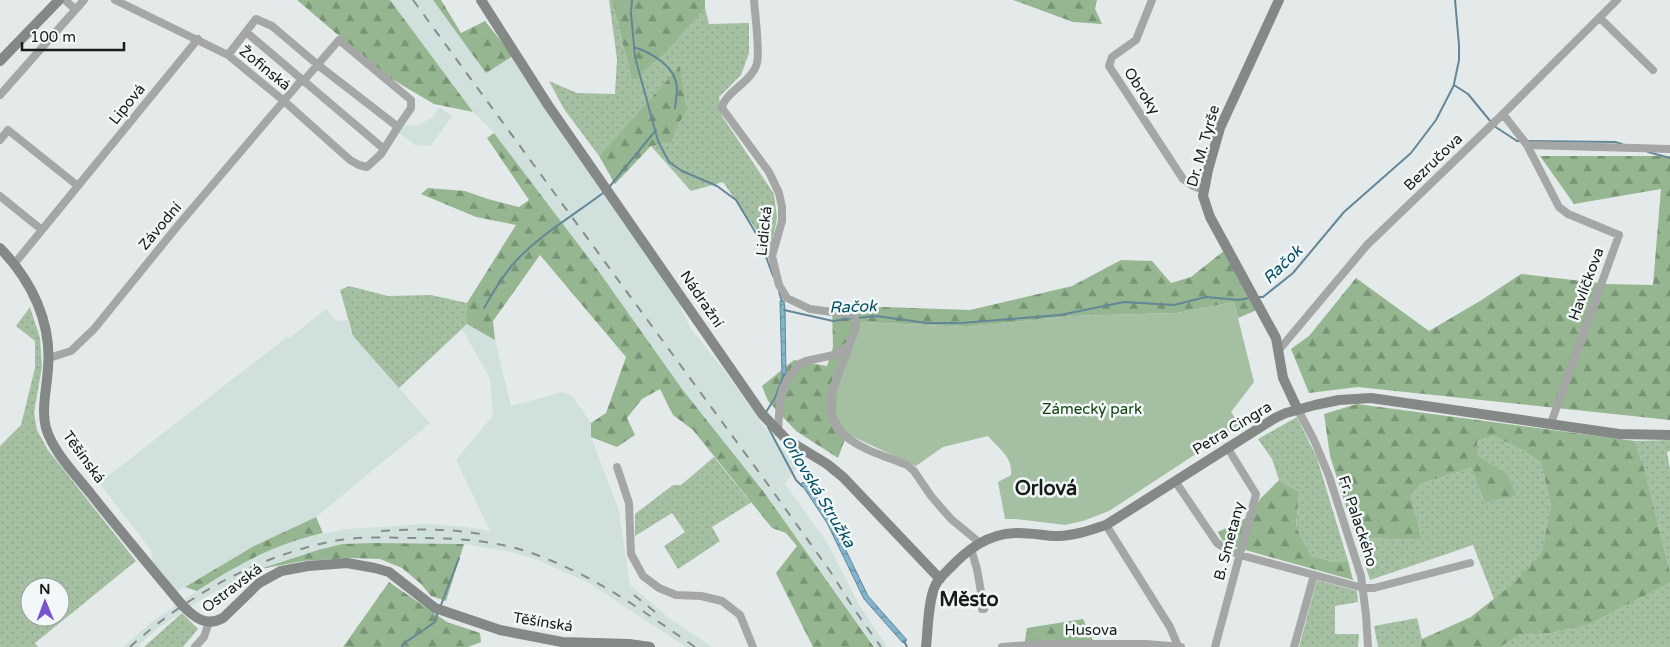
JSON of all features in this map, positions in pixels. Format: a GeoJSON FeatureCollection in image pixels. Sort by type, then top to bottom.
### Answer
{"type":"FeatureCollection","features":[{"type":"Feature","properties":{"kind":"street"},"geometry":{"type":"LineString","coordinates":[[0,60],[59,0]]}},
{"type":"Feature","properties":{"kind":"street"},"geometry":{"type":"LineString","coordinates":[[65,0],[75,9]]}},
{"type":"Feature","properties":{"kind":"street"},"geometry":{"type":"LineString","coordinates":[[0,95],[84,0]]}},
{"type":"Feature","properties":{"kind":"street","name":"Žofinská"},"geometry":{"type":"LineString","coordinates":[[115,0],[228,55],[284,101],[350,160],[359,165],[367,166],[383,152]]}},
{"type":"Feature","properties":{"kind":"street","name":"Nádražní"},"geometry":{"type":"LineString","coordinates":[[480,0],[553,112],[746,392],[778,432],[836,471],[940,578]]}},
{"type":"Feature","properties":{"kind":"street","name":"Lidická"},"geometry":{"type":"LineString","coordinates":[[754,0],[758,63],[744,83],[723,103],[722,108],[769,172],[779,193],[782,221],[772,256],[779,285],[787,298],[810,309],[855,316],[855,330],[834,386],[830,405],[832,416],[843,436],[853,443],[907,465],[914,470],[931,496],[950,519],[980,543]]}},
{"type":"Feature","properties":{"kind":"street","name":"Obroky"},"geometry":{"type":"LineString","coordinates":[[1152,0],[1136,40],[1112,57],[1109,66],[1184,179],[1193,186],[1204,190]]}},
{"type":"Feature","properties":{"kind":"street","name":"Dr. M. Tyrše"},"geometry":{"type":"LineString","coordinates":[[1279,0],[1225,115],[1215,146],[1203,196],[1207,210],[1276,338],[1282,378],[1298,410]]}},
{"type":"Feature","properties":{"kind":"street","name":"Bezručova"},"geometry":{"type":"LineString","coordinates":[[1278,351],[1367,245],[1503,114],[1617,0]]}},
{"type":"Feature","properties":{"kind":"street"},"geometry":{"type":"LineString","coordinates":[[1600,18],[1653,70]]}},
{"type":"Feature","properties":{"kind":"street"},"geometry":{"type":"LineString","coordinates":[[228,55],[256,19],[272,26],[318,65],[398,127],[383,152],[246,32]]}},
{"type":"Feature","properties":{"kind":"street","name":"Lipová"},"geometry":{"type":"LineString","coordinates":[[15,263],[198,40]]}},
{"type":"Feature","properties":{"kind":"street","name":"Závodní"},"geometry":{"type":"LineString","coordinates":[[49,358],[71,351],[94,329],[180,223],[299,83],[318,65],[339,40],[411,100],[411,108],[398,127]]}},
{"type":"Feature","properties":{"kind":"street","name":"Havlíčkova"},"geometry":{"type":"LineString","coordinates":[[1503,114],[1527,145],[1559,208],[1568,214],[1619,235],[1551,424]]}},
{"type":"Feature","properties":{"kind":"street"},"geometry":{"type":"LineString","coordinates":[[0,140],[8,130],[78,186]]}},
{"type":"Feature","properties":{"kind":"street"},"geometry":{"type":"LineString","coordinates":[[1527,145],[1670,149]]}},
{"type":"Feature","properties":{"kind":"street"},"geometry":{"type":"LineString","coordinates":[[0,196],[42,230]]}},
{"type":"Feature","properties":{"kind":"street","name":"Těšínská"},"geometry":{"type":"LineString","coordinates":[[0,248],[15,263],[26,278],[35,296],[45,326],[49,358],[44,416],[46,429],[51,439],[69,467],[183,606],[197,619],[209,622]]}},
{"type":"Feature","properties":{"kind":"street"},"geometry":{"type":"LineString","coordinates":[[778,432],[780,399],[783,388],[790,376],[800,364],[834,355],[849,345]]}},
{"type":"Feature","properties":{"kind":"street","name":"Petra Cingra"},"geometry":{"type":"LineString","coordinates":[[926,647],[934,587],[940,578],[980,543],[1004,534],[1022,533],[1059,536],[1089,531],[1106,525],[1275,418],[1298,410],[1339,400],[1371,398],[1619,434],[1670,435]]}},
{"type":"Feature","properties":{"kind":"street","name":"Fr. Palackého"},"geometry":{"type":"LineString","coordinates":[[1298,410],[1314,440],[1329,476],[1363,588],[1368,647]]}},
{"type":"Feature","properties":{"kind":"street","name":"B. Smetany"},"geometry":{"type":"LineString","coordinates":[[1214,647],[1256,494],[1227,447]]}},
{"type":"Feature","properties":{"kind":"street"},"geometry":{"type":"LineString","coordinates":[[617,467],[629,503],[631,554],[644,576],[659,588],[676,595],[701,596],[722,601],[740,615],[753,647]]}},
{"type":"Feature","properties":{"kind":"street"},"geometry":{"type":"LineString","coordinates":[[1175,481],[1217,543],[1240,555],[1363,588],[1374,588],[1470,563]]}},
{"type":"Feature","properties":{"kind":"street"},"geometry":{"type":"LineString","coordinates":[[1106,525],[1170,627],[1179,646]]}},
{"type":"Feature","properties":{"kind":"street"},"geometry":{"type":"LineString","coordinates":[[971,549],[977,569],[984,609],[982,609]]}},
{"type":"Feature","properties":{"kind":"street","name":"Ostravská"},"geometry":{"type":"LineString","coordinates":[[194,647],[204,637],[209,622],[223,618],[259,583],[282,572],[327,563],[347,563],[389,572],[435,608]]}},
{"type":"Feature","properties":{"kind":"street"},"geometry":{"type":"LineString","coordinates":[[1294,647],[1314,575]]}},
{"type":"Feature","properties":{"kind":"street","name":"Těšínská"},"geometry":{"type":"LineString","coordinates":[[435,608],[500,630],[534,637],[572,642],[629,644],[650,647]]}},
{"type":"Feature","properties":{"kind":"street","name":"Husova"},"geometry":{"type":"LineString","coordinates":[[1002,647],[1044,644],[1146,644],[1179,646]]}},
{"type":"Feature","properties":{"kind":"shaded area"},"geometry":{"type":"Polygon","coordinates":[[[390,0],[433,0],[486,73],[513,57],[673,292],[691,329],[724,370],[773,439],[798,466],[785,484],[828,544],[858,603],[887,647],[875,647],[763,491],[682,389],[597,269],[494,133],[473,112],[390,0]]]}},
{"type":"Feature","properties":{"kind":"shaded area"},"geometry":{"type":"Polygon","coordinates":[[[439,107],[452,116],[431,146],[415,145],[396,131],[402,125],[416,126],[433,117],[439,107]]]}},
{"type":"Feature","properties":{"kind":"shaded area"},"geometry":{"type":"Polygon","coordinates":[[[326,309],[336,321],[347,320],[353,336],[430,423],[316,517],[254,546],[176,592],[152,562],[151,550],[99,483],[287,337],[291,337],[326,309]]]}},
{"type":"Feature","properties":{"kind":"shaded area"},"geometry":{"type":"Polygon","coordinates":[[[467,324],[495,340],[511,406],[563,392],[573,397],[591,423],[591,437],[619,511],[630,585],[669,618],[712,647],[686,647],[589,583],[538,560],[512,552],[464,544],[373,543],[342,544],[260,569],[207,596],[158,628],[137,647],[123,647],[153,621],[225,572],[250,558],[304,538],[347,529],[426,524],[490,531],[456,460],[493,415],[490,378],[462,329],[467,324]]]}},
{"type":"Feature","properties":{"kind":"green space"},"geometry":{"type":"Polygon","coordinates":[[[297,0],[390,0],[473,112],[434,104],[385,75],[297,0]]]}},
{"type":"Feature","properties":{"kind":"green space"},"geometry":{"type":"Polygon","coordinates":[[[433,0],[441,0],[461,33],[485,21],[513,56],[486,73],[433,0]]]}},
{"type":"Feature","properties":{"kind":"green space"},"geometry":{"type":"Polygon","coordinates":[[[609,0],[612,0],[632,81],[667,52],[705,8],[709,24],[749,23],[749,53],[741,75],[719,97],[722,116],[774,194],[777,218],[771,251],[723,182],[691,191],[651,146],[672,142],[677,127],[687,110],[680,67],[599,156],[564,109],[549,81],[577,93],[615,94],[617,59],[609,0]]]}},
{"type":"Feature","properties":{"kind":"green space"},"geometry":{"type":"Polygon","coordinates":[[[612,0],[705,0],[705,8],[667,52],[632,81],[612,0]]]}},
{"type":"Feature","properties":{"kind":"green space"},"geometry":{"type":"Polygon","coordinates":[[[1013,0],[1097,0],[1095,9],[1102,24],[1073,22],[1013,0]]]}},
{"type":"Feature","properties":{"kind":"green space"},"geometry":{"type":"Polygon","coordinates":[[[680,66],[687,110],[677,127],[672,142],[651,146],[615,184],[599,156],[680,66]]]}},
{"type":"Feature","properties":{"kind":"green space"},"geometry":{"type":"Polygon","coordinates":[[[494,133],[597,269],[682,389],[763,491],[874,647],[813,647],[776,573],[797,546],[786,533],[772,528],[693,430],[673,415],[660,389],[642,399],[627,418],[635,435],[617,447],[591,437],[591,423],[606,413],[626,357],[540,255],[493,321],[495,340],[467,324],[467,303],[516,225],[476,217],[421,194],[428,188],[465,191],[519,207],[529,200],[487,138],[494,133]]]}},
{"type":"Feature","properties":{"kind":"green space"},"geometry":{"type":"Polygon","coordinates":[[[1540,156],[1670,156],[1670,420],[1358,387],[1309,393],[1291,349],[1309,336],[1356,278],[1429,331],[1521,274],[1607,284],[1653,285],[1661,189],[1574,204],[1540,156]]]}},
{"type":"Feature","properties":{"kind":"green space"},"geometry":{"type":"Polygon","coordinates":[[[1225,250],[1257,310],[1238,318],[1234,302],[1177,313],[1072,316],[967,327],[861,322],[847,434],[838,458],[796,431],[768,401],[762,386],[794,360],[827,366],[833,347],[832,306],[854,310],[883,307],[970,310],[1072,286],[1121,260],[1152,261],[1171,283],[1191,277],[1225,250]]]}},
{"type":"Feature","properties":{"kind":"green space"},"geometry":{"type":"Polygon","coordinates":[[[349,286],[388,296],[431,295],[467,303],[467,324],[399,388],[353,336],[340,290],[349,286]]]}},
{"type":"Feature","properties":{"kind":"green space","name":"Zámecký park"},"geometry":{"type":"Polygon","coordinates":[[[1234,302],[1254,382],[1231,412],[1240,425],[1109,511],[1083,521],[1065,525],[1005,519],[998,482],[1011,475],[1010,463],[1008,458],[988,436],[943,447],[916,466],[847,434],[836,415],[837,387],[859,330],[860,322],[967,327],[1072,316],[1177,313],[1234,302]]]}},
{"type":"Feature","properties":{"kind":"green space"},"geometry":{"type":"Polygon","coordinates":[[[30,307],[40,338],[42,367],[34,413],[37,430],[48,450],[136,561],[70,615],[70,577],[20,577],[20,627],[55,627],[35,643],[38,647],[0,647],[0,446],[21,425],[35,368],[35,341],[16,326],[30,307]]]}},
{"type":"Feature","properties":{"kind":"green space"},"geometry":{"type":"Polygon","coordinates":[[[1357,404],[1635,441],[1645,471],[1670,572],[1670,583],[1588,625],[1552,633],[1520,635],[1500,647],[1421,647],[1422,639],[1471,617],[1510,586],[1542,553],[1551,506],[1541,463],[1524,451],[1494,436],[1477,441],[1477,456],[1508,474],[1516,496],[1485,503],[1471,468],[1420,484],[1411,496],[1422,540],[1356,538],[1330,456],[1324,414],[1357,404]]]}},
{"type":"Feature","properties":{"kind":"green space"},"geometry":{"type":"Polygon","coordinates":[[[1297,417],[1317,458],[1348,561],[1335,562],[1311,556],[1296,527],[1299,492],[1279,480],[1272,459],[1258,439],[1297,417]]]}},
{"type":"Feature","properties":{"kind":"green space"},"geometry":{"type":"Polygon","coordinates":[[[1494,436],[1524,451],[1541,463],[1551,506],[1543,553],[1494,599],[1473,545],[1370,580],[1356,538],[1422,540],[1411,496],[1420,484],[1471,468],[1485,503],[1515,496],[1508,474],[1476,456],[1477,441],[1494,436]]]}},
{"type":"Feature","properties":{"kind":"green space"},"geometry":{"type":"Polygon","coordinates":[[[1670,440],[1670,451],[1667,452],[1670,469],[1670,572],[1645,471],[1635,441],[1670,440]]]}},
{"type":"Feature","properties":{"kind":"green space"},"geometry":{"type":"Polygon","coordinates":[[[714,457],[752,502],[712,527],[720,541],[678,569],[664,546],[685,532],[672,513],[635,536],[635,514],[673,485],[681,485],[714,457]]]}},
{"type":"Feature","properties":{"kind":"green space"},"geometry":{"type":"Polygon","coordinates":[[[1279,480],[1299,492],[1296,527],[1311,556],[1335,562],[1348,561],[1353,580],[1238,548],[1222,540],[1218,532],[1250,516],[1260,499],[1279,480]]]}},
{"type":"Feature","properties":{"kind":"green space"},"geometry":{"type":"Polygon","coordinates":[[[316,517],[323,533],[289,543],[257,556],[197,591],[185,587],[254,546],[316,517]]]}},
{"type":"Feature","properties":{"kind":"green space"},"geometry":{"type":"Polygon","coordinates":[[[342,544],[464,544],[446,601],[431,596],[421,584],[402,568],[380,559],[351,558],[303,561],[260,569],[342,544]]]}},
{"type":"Feature","properties":{"kind":"green space"},"geometry":{"type":"Polygon","coordinates":[[[1317,580],[1357,591],[1358,602],[1335,606],[1335,634],[1359,634],[1358,647],[1299,647],[1317,580]]]}},
{"type":"Feature","properties":{"kind":"green space"},"geometry":{"type":"Polygon","coordinates":[[[389,582],[447,622],[480,633],[481,642],[468,647],[343,647],[389,582]]]}},
{"type":"Feature","properties":{"kind":"green space"},"geometry":{"type":"Polygon","coordinates":[[[1670,583],[1670,647],[1500,647],[1520,635],[1552,633],[1588,625],[1670,583]]]}},
{"type":"Feature","properties":{"kind":"green space"},"geometry":{"type":"Polygon","coordinates":[[[182,613],[198,629],[183,647],[144,647],[182,613]]]}},
{"type":"Feature","properties":{"kind":"green space"},"geometry":{"type":"Polygon","coordinates":[[[1417,618],[1422,639],[1421,647],[1378,647],[1374,626],[1417,618]]]}},
{"type":"Feature","properties":{"kind":"green space"},"geometry":{"type":"Polygon","coordinates":[[[1083,619],[1096,647],[1024,647],[1027,628],[1083,619]]]}},
{"type":"Feature","properties":{"kind":"water"},"geometry":{"type":"Polygon","coordinates":[[[780,301],[784,301],[785,309],[786,375],[784,376],[782,375],[780,301]]]}},
{"type":"Feature","properties":{"kind":"water"},"geometry":{"type":"Polygon","coordinates":[[[803,482],[826,509],[868,596],[907,640],[903,643],[864,599],[827,523],[804,488],[800,485],[803,482]]]}},
{"type":"Feature","properties":{"kind":"waterway","name":"Orlovská Stružka"},"geometry":{"type":"LineString","coordinates":[[632,0],[631,13],[635,57],[658,141],[669,162],[682,171],[717,186],[736,200],[760,240],[773,276]]}},
{"type":"Feature","properties":{"kind":"waterway"},"geometry":{"type":"LineString","coordinates":[[1454,84],[1459,60],[1455,0]]}},
{"type":"Feature","properties":{"kind":"waterway"},"geometry":{"type":"LineString","coordinates":[[634,47],[662,61],[672,73],[677,87],[675,108]]}},
{"type":"Feature","properties":{"kind":"waterway","name":"Račok"},"geometry":{"type":"LineString","coordinates":[[1259,297],[1263,297],[1293,273],[1344,212],[1411,153],[1436,120],[1454,85],[1468,94],[1491,122]]}},
{"type":"Feature","properties":{"kind":"waterway","name":"Račok"},"geometry":{"type":"LineString","coordinates":[[1494,126],[1520,141]]}},
{"type":"Feature","properties":{"kind":"waterway"},"geometry":{"type":"LineString","coordinates":[[610,186],[656,130]]}},
{"type":"Feature","properties":{"kind":"waterway","name":"Račok"},"geometry":{"type":"LineString","coordinates":[[1527,141],[1615,142],[1622,144]]}},
{"type":"Feature","properties":{"kind":"waterway","name":"Račok"},"geometry":{"type":"LineString","coordinates":[[1648,152],[1670,158]]}},
{"type":"Feature","properties":{"kind":"waterway"},"geometry":{"type":"LineString","coordinates":[[484,308],[494,290],[524,253],[545,235],[603,193]]}},
{"type":"Feature","properties":{"kind":"waterway","name":"Orlovská Stružka"},"geometry":{"type":"LineString","coordinates":[[779,292],[782,301]]}},
{"type":"Feature","properties":{"kind":"waterway","name":"Račok"},"geometry":{"type":"LineString","coordinates":[[857,318],[876,316],[927,323],[961,323],[1060,315],[1124,302],[1174,305],[1206,297],[1239,300],[1249,298]]}},
{"type":"Feature","properties":{"kind":"waterway","name":"Račok"},"geometry":{"type":"LineString","coordinates":[[784,310],[833,321],[853,318]]}},
{"type":"Feature","properties":{"kind":"waterway","name":"Orlovská Stružka"},"geometry":{"type":"LineString","coordinates":[[766,412],[775,398],[784,374]]}},
{"type":"Feature","properties":{"kind":"waterway","name":"Orlovská Stružka"},"geometry":{"type":"LineString","coordinates":[[768,427],[796,480],[802,486]]}},
{"type":"Feature","properties":{"kind":"waterway"},"geometry":{"type":"LineString","coordinates":[[441,605],[459,558]]}},
{"type":"Feature","properties":{"kind":"waterway"},"geometry":{"type":"LineString","coordinates":[[402,647],[403,644],[435,622],[438,612]]}},
{"type":"Feature","properties":{"kind":"waterway","name":"Orlovská Stružka"},"geometry":{"type":"LineString","coordinates":[[904,641],[907,647]]}},
{"type":"Feature","properties":{"kind":"railway"},"geometry":{"type":"LineString","coordinates":[[413,0],[769,486],[830,571],[881,647]]}},
{"type":"Feature","properties":{"kind":"railway"},"geometry":{"type":"LineString","coordinates":[[381,531],[434,530],[486,535]]}},
{"type":"Feature","properties":{"kind":"railway"},"geometry":{"type":"LineString","coordinates":[[130,647],[176,610],[201,594],[255,566],[311,546],[340,540],[379,538],[466,540],[497,544],[527,552],[583,575],[640,609],[695,647]]}},
{"type":"Feature","properties":{"kind":"railway"},"geometry":{"type":"LineString","coordinates":[[634,595],[655,612]]}},
{"type":"Feature","properties":{"kind":"district","name":"Orlová"},"geometry":{"type":"Point","coordinates":[1046,488]}},
{"type":"Feature","properties":{"kind":"district","name":"Město"},"geometry":{"type":"Point","coordinates":[969,599]}}]}
